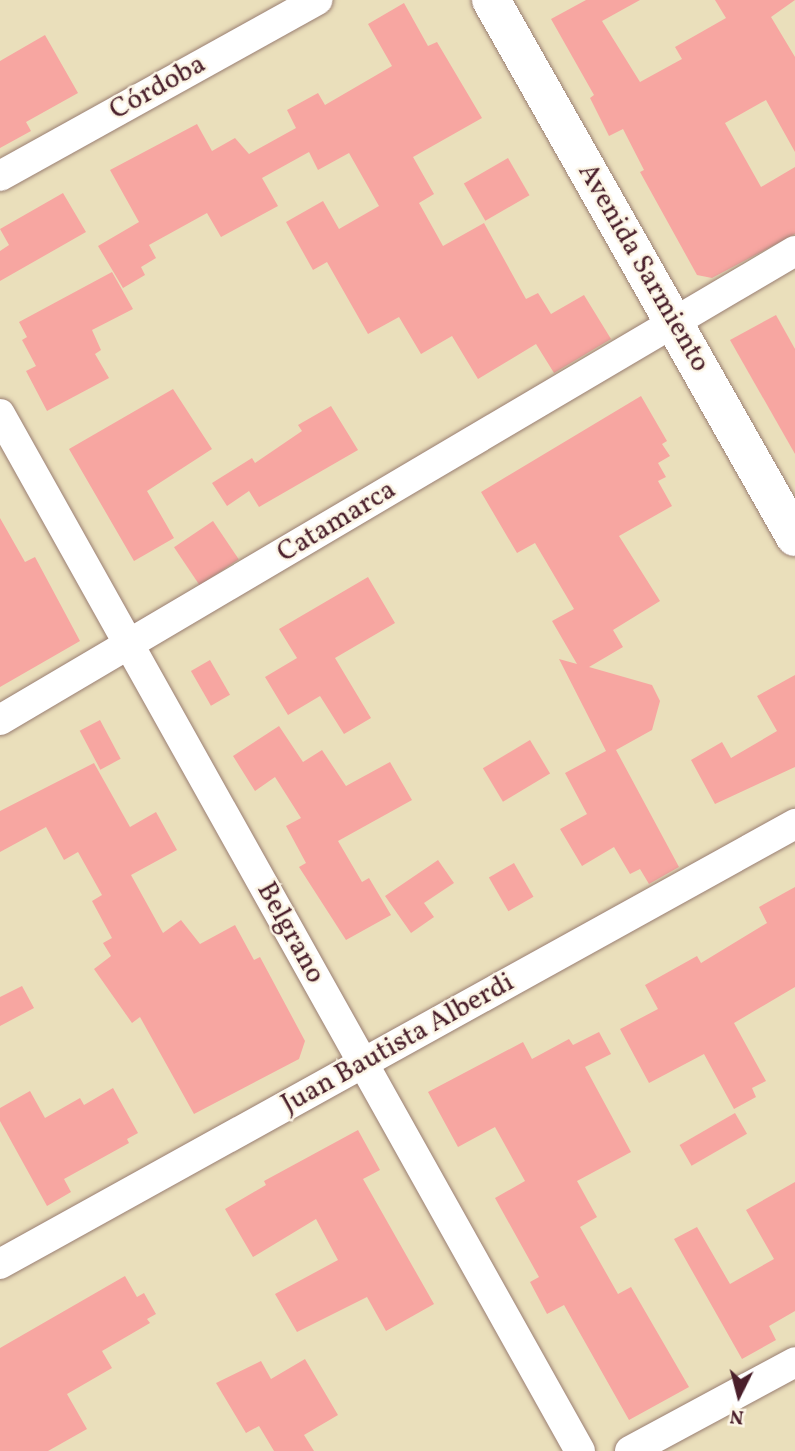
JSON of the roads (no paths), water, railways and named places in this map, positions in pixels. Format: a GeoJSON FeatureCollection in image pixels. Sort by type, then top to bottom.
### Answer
{"type":"FeatureCollection","features":[{"type":"Feature","properties":{"kind":"main road","name":"Avenida Sarmiento"},"geometry":{"type":"LineString","coordinates":[[491,0],[795,537]]}},
{"type":"Feature","properties":{"kind":"street","name":"Córdoba"},"geometry":{"type":"LineString","coordinates":[[0,176],[317,0]]}},
{"type":"Feature","properties":{"kind":"street","name":"Catamarca"},"geometry":{"type":"LineString","coordinates":[[0,720],[130,647],[673,320],[795,251]]}},
{"type":"Feature","properties":{"kind":"street","name":"Belgrano"},"geometry":{"type":"LineString","coordinates":[[0,414],[580,1451]]}},
{"type":"Feature","properties":{"kind":"street","name":"Juan Bautista Alberdi"},"geometry":{"type":"LineString","coordinates":[[0,1264],[795,824]]}},
{"type":"Feature","properties":{"kind":"street"},"geometry":{"type":"LineString","coordinates":[[630,1451],[795,1362]]}}]}
